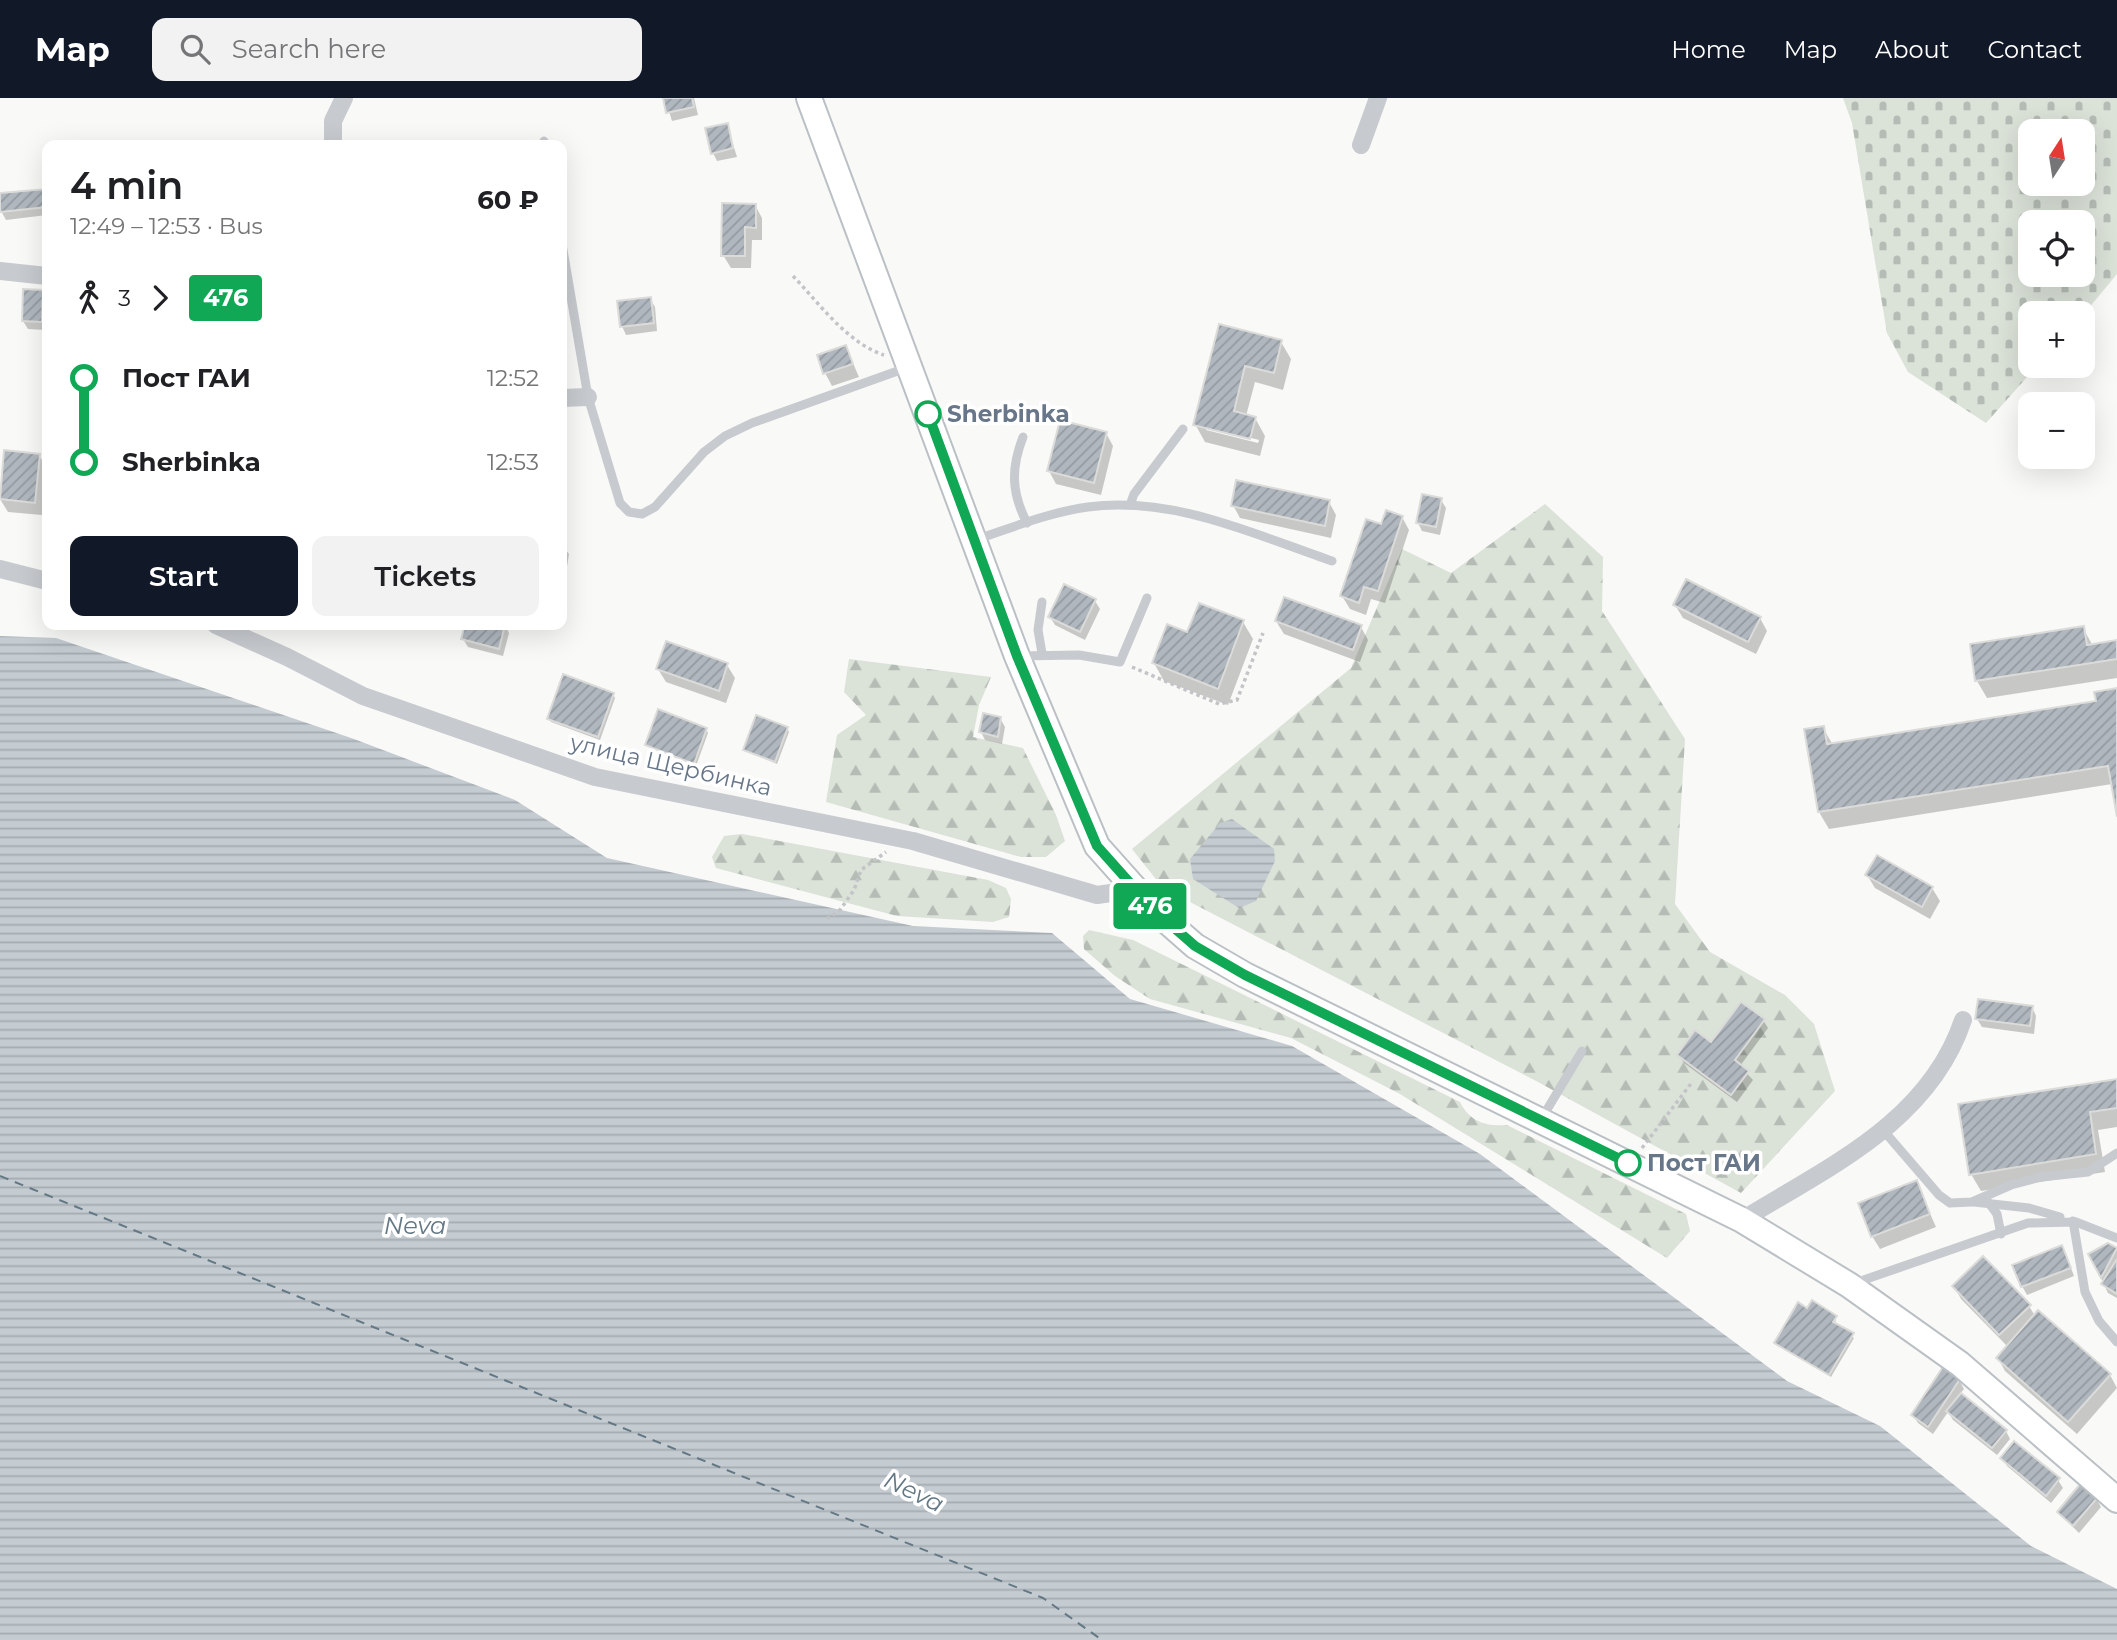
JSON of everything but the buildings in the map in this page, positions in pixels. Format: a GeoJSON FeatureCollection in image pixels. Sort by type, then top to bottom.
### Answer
{"type":"FeatureCollection","features":[{"type":"Feature","properties":{"kind":"street"},"geometry":{"type":"LineString","coordinates":[[333,140],[333,121],[344,98]]}},
{"type":"Feature","properties":{"kind":"street"},"geometry":{"type":"LineString","coordinates":[[809,98],[1017,656],[1097,846],[1129,883],[1195,946],[1245,975],[1742,1220],[1849,1285],[1960,1364],[2117,1500]]}},
{"type":"Feature","properties":{"kind":"street"},"geometry":{"type":"LineString","coordinates":[[1361,145],[1378,98]]}},
{"type":"Feature","properties":{"kind":"street"},"geometry":{"type":"LineString","coordinates":[[0,271],[42,275]]}},
{"type":"Feature","properties":{"kind":"street"},"geometry":{"type":"LineString","coordinates":[[567,398],[588,397]]}},
{"type":"Feature","properties":{"kind":"street"},"geometry":{"type":"LineString","coordinates":[[0,569],[42,580]]}},
{"type":"Feature","properties":{"kind":"street","name":"улица Щербинка"},"geometry":{"type":"LineString","coordinates":[[228,630],[266,646],[363,696],[595,777],[900,838],[1097,895],[1118,892],[1129,883]]}},
{"type":"Feature","properties":{"kind":"street"},"geometry":{"type":"LineString","coordinates":[[1742,1220],[1883,1130],[1915,1102],[1936,1079],[1953,1050],[1963,1020]]}},
{"type":"Feature","properties":{"kind":"lane"},"geometry":{"type":"LineString","coordinates":[[567,273],[588,397],[620,503],[629,512],[642,514],[655,507],[704,452],[724,436],[752,423],[910,365]]}},
{"type":"Feature","properties":{"kind":"lane"},"geometry":{"type":"LineString","coordinates":[[1130,505],[1134,494],[1183,429]]}},
{"type":"Feature","properties":{"kind":"lane"},"geometry":{"type":"LineString","coordinates":[[1023,437],[1013,464],[1027,523]]}},
{"type":"Feature","properties":{"kind":"lane"},"geometry":{"type":"LineString","coordinates":[[973,540],[1087,507],[1130,505],[1171,508],[1195,514],[1332,561]]}},
{"type":"Feature","properties":{"kind":"lane"},"geometry":{"type":"LineString","coordinates":[[1017,656],[1042,653],[1079,655],[1120,662],[1147,598]]}},
{"type":"Feature","properties":{"kind":"lane"},"geometry":{"type":"LineString","coordinates":[[1042,602],[1038,631],[1042,653]]}},
{"type":"Feature","properties":{"kind":"lane"},"geometry":{"type":"LineString","coordinates":[[1541,1119],[1582,1051]]}},
{"type":"Feature","properties":{"kind":"lane"},"geometry":{"type":"LineString","coordinates":[[1883,1130],[1938,1195],[1950,1203],[1989,1203],[2029,1209],[2076,1222],[2117,1238]]}},
{"type":"Feature","properties":{"kind":"lane"},"geometry":{"type":"LineString","coordinates":[[1972,1202],[2011,1185],[2041,1177],[2088,1172],[2117,1153]]}},
{"type":"Feature","properties":{"kind":"lane"},"geometry":{"type":"LineString","coordinates":[[1989,1203],[1997,1214],[2001,1234]]}},
{"type":"Feature","properties":{"kind":"lane"},"geometry":{"type":"LineString","coordinates":[[1849,1285],[2028,1223],[2076,1222]]}},
{"type":"Feature","properties":{"kind":"lane"},"geometry":{"type":"LineString","coordinates":[[2076,1222],[2085,1292],[2099,1321],[2117,1342]]}},
{"type":"Feature","properties":{"kind":"path"},"geometry":{"type":"LineString","coordinates":[[793,276],[847,331],[871,351],[910,365]]}},
{"type":"Feature","properties":{"kind":"path"},"geometry":{"type":"LineString","coordinates":[[1120,662],[1219,704],[1237,700],[1263,633]]}},
{"type":"Feature","properties":{"kind":"path"},"geometry":{"type":"LineString","coordinates":[[827,919],[840,910],[854,890],[860,870],[900,838]]}},
{"type":"Feature","properties":{"kind":"path"},"geometry":{"type":"LineString","coordinates":[[1631,1164],[1651,1133],[1693,1081]]}},
{"type":"Feature","properties":{"kind":"green space"},"geometry":{"type":"Polygon","coordinates":[[[1843,98],[2117,98],[2117,274],[2095,301],[2018,301],[2018,378],[2026,378],[1986,423],[1908,372],[1887,333],[1852,123],[1843,98]]]}},
{"type":"Feature","properties":{"kind":"green space"},"geometry":{"type":"Polygon","coordinates":[[[1545,504],[1603,557],[1602,611],[1685,739],[1675,904],[1710,952],[1785,995],[1814,1024],[1835,1091],[1741,1193],[1538,1082],[1163,888],[1132,849],[1351,668],[1402,549],[1451,573],[1545,504]]]}},
{"type":"Feature","properties":{"kind":"green space"},"geometry":{"type":"Polygon","coordinates":[[[849,659],[991,677],[979,705],[973,737],[1023,748],[1056,815],[1065,841],[1046,857],[1021,857],[826,802],[837,735],[866,715],[844,692],[849,659]]]}},
{"type":"Feature","properties":{"kind":"green space"},"geometry":{"type":"Polygon","coordinates":[[[742,834],[988,880],[1006,888],[1011,899],[1009,917],[993,922],[897,916],[716,868],[712,857],[724,836],[742,834]]]}},
{"type":"Feature","properties":{"kind":"green space"},"geometry":{"type":"Polygon","coordinates":[[[1089,930],[1133,940],[1460,1102],[1468,1114],[1479,1121],[1492,1125],[1507,1125],[1686,1214],[1690,1231],[1667,1258],[1400,1094],[1291,1038],[1150,999],[1115,976],[1084,949],[1083,936],[1089,930]]]}},
{"type":"Feature","properties":{"kind":"water","name":"Neva"},"geometry":{"type":"Polygon","coordinates":[[[0,636],[56,638],[354,739],[515,800],[607,858],[913,926],[1052,933],[1130,999],[1292,1046],[1480,1154],[1787,1381],[1880,1426],[2031,1546],[2117,1589],[2117,1640],[0,1640],[0,636]]]}},
{"type":"Feature","properties":{"kind":"water"},"geometry":{"type":"Polygon","coordinates":[[[1232,819],[1274,849],[1275,861],[1256,901],[1239,908],[1193,879],[1190,859],[1220,823],[1232,819]]]}},
{"type":"Feature","properties":{"kind":"ferry route"},"geometry":{"type":"LineString","coordinates":[[0,1176],[1043,1598],[1102,1640]]}},
{"type":"Feature","properties":{"kind":"bus line","name":"476"},"geometry":{"type":"LineString","coordinates":[[928,414],[1017,656],[1097,846],[1155,911],[1195,946],[1245,975],[1628,1163]]}},
{"type":"Feature","properties":{"kind":"place","name":"Sherbinka"},"geometry":{"type":"Point","coordinates":[928,414]}},
{"type":"Feature","properties":{"kind":"place","name":"Пост ГАИ"},"geometry":{"type":"Point","coordinates":[1628,1163]}}]}
